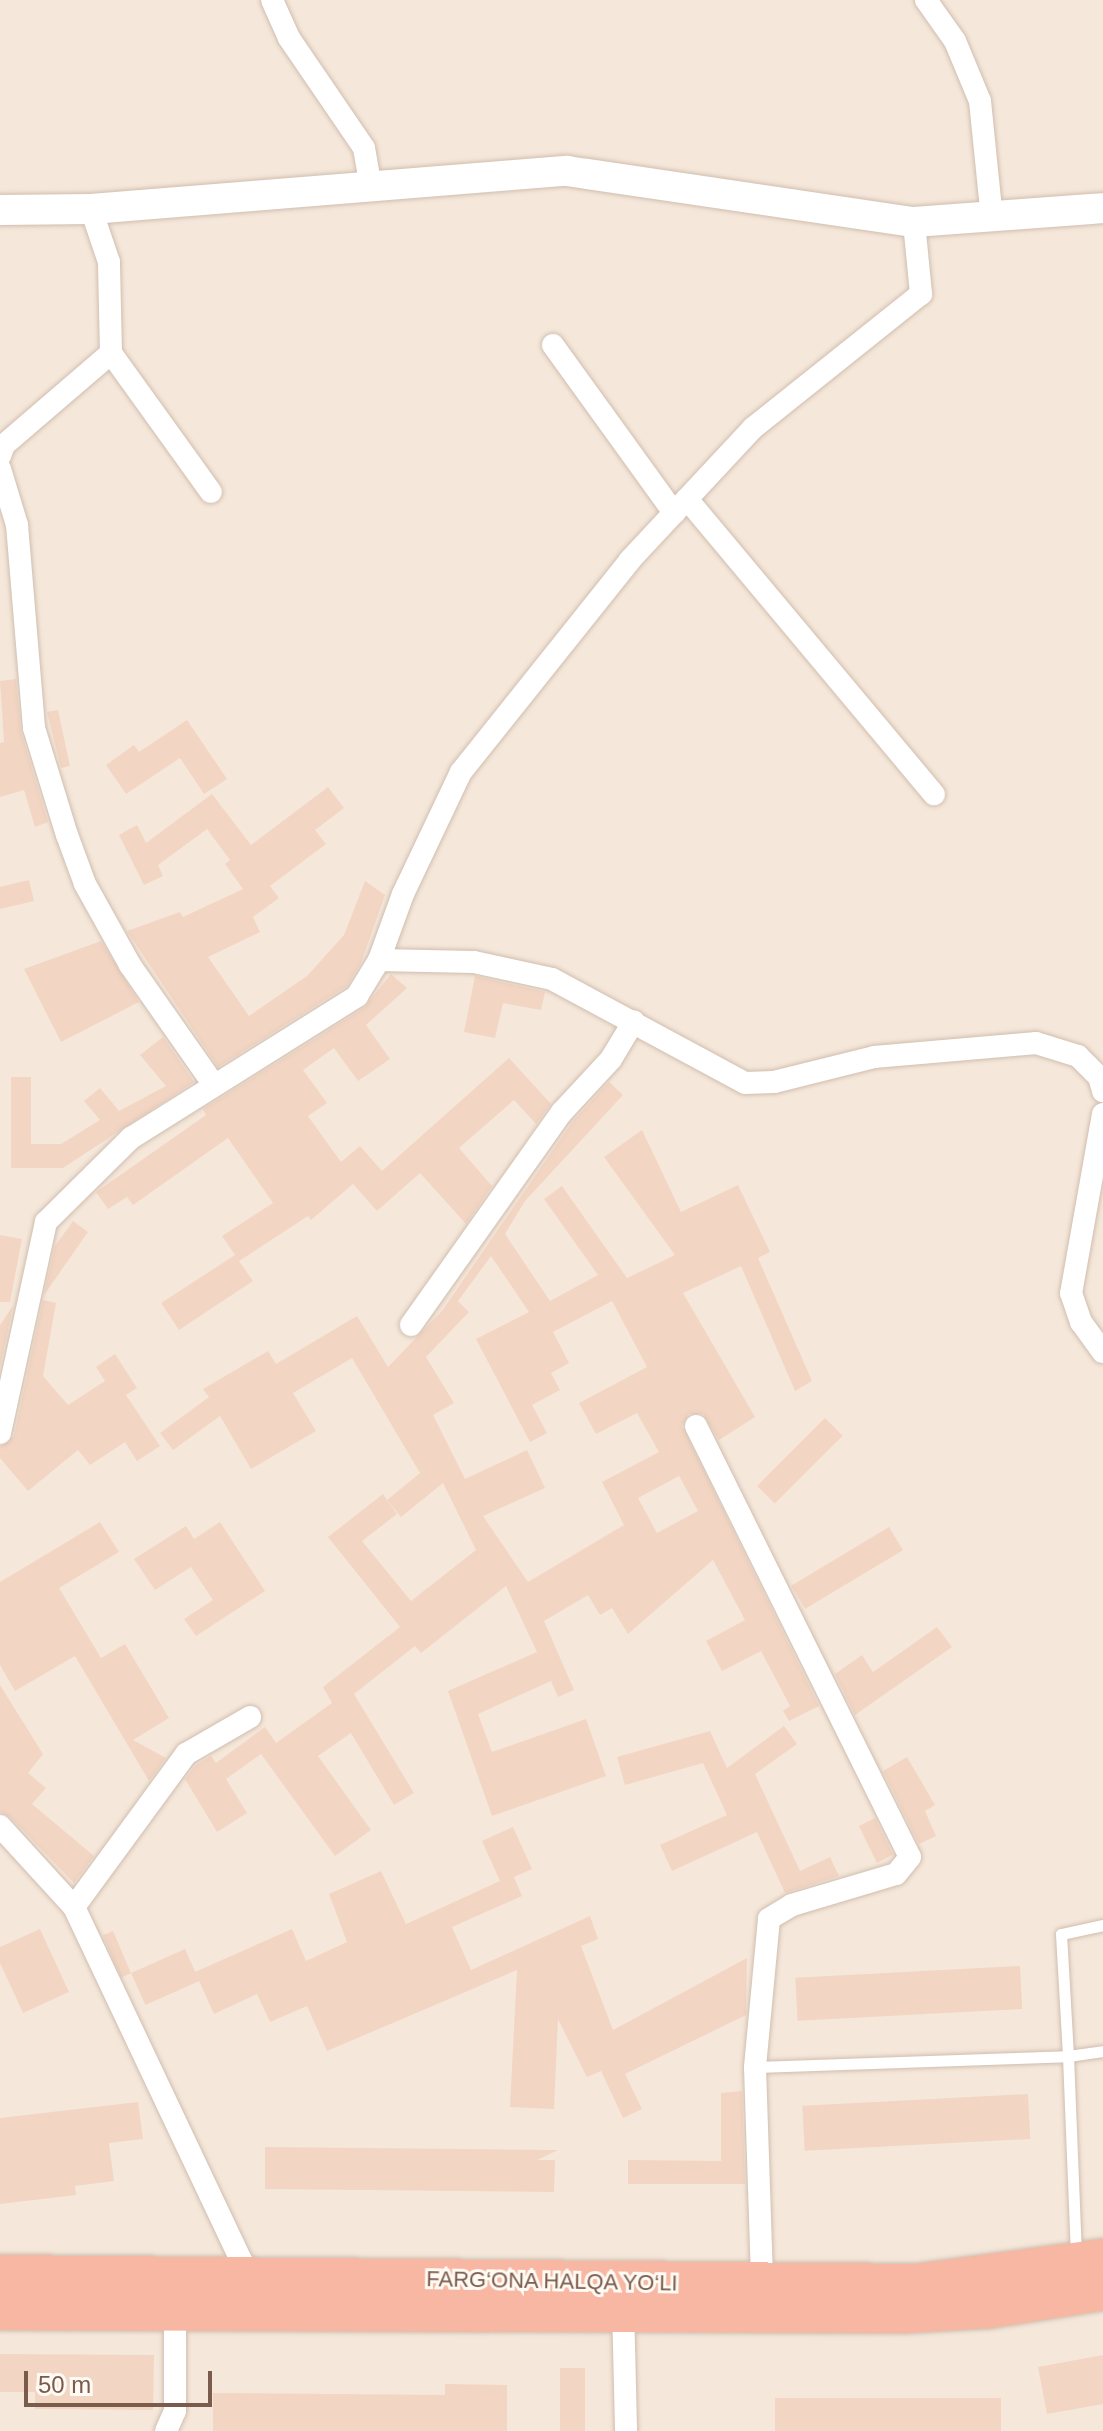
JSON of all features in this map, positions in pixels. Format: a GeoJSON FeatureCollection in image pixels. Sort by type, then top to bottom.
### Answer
{"type":"FeatureCollection","features":[{"type":"Feature","properties":{"kind":"highway","name":"FARG‘ONA HALQA YO‘LI"},"geometry":{"type":"LineString","coordinates":[[0,2275],[241,2276],[904,2313],[989,2308],[1094,2271]]}},
{"type":"Feature","properties":{"kind":"highway","name":"FARG‘ONA HALQA YO‘LI"},"geometry":{"type":"LineString","coordinates":[[0,2310],[175,2311],[622,2298],[762,2283],[918,2284],[1094,2271]]}},
{"type":"Feature","properties":{"kind":"street"},"geometry":{"type":"LineString","coordinates":[[272,0],[289,38],[364,148],[371,187]]}},
{"type":"Feature","properties":{"kind":"street"},"geometry":{"type":"LineString","coordinates":[[926,0],[955,41],[980,101],[992,219]]}},
{"type":"Feature","properties":{"kind":"street"},"geometry":{"type":"LineString","coordinates":[[0,210],[91,209],[567,171],[914,222],[992,219],[1103,208]]}},
{"type":"Feature","properties":{"kind":"street"},"geometry":{"type":"LineString","coordinates":[[91,209],[109,262],[111,353],[211,492]]}},
{"type":"Feature","properties":{"kind":"street"},"geometry":{"type":"LineString","coordinates":[[0,1433],[46,1222],[131,1138],[357,996],[379,960],[403,894],[461,772],[680,506],[753,428],[921,294],[914,222]]}},
{"type":"Feature","properties":{"kind":"street"},"geometry":{"type":"LineString","coordinates":[[553,345],[680,506],[934,794]]}},
{"type":"Feature","properties":{"kind":"street"},"geometry":{"type":"LineString","coordinates":[[0,456],[4,445],[111,353]]}},
{"type":"Feature","properties":{"kind":"street"},"geometry":{"type":"LineString","coordinates":[[0,469],[17,525],[34,728],[67,835],[85,884],[130,965],[214,1085]]}},
{"type":"Feature","properties":{"kind":"street"},"geometry":{"type":"LineString","coordinates":[[379,960],[474,962],[552,979],[745,1083],[789,1079],[874,1057],[993,1043],[1036,1043],[1078,1056],[1099,1077],[1103,1091]]}},
{"type":"Feature","properties":{"kind":"street"},"geometry":{"type":"LineString","coordinates":[[411,1325],[562,1112],[611,1059],[634,1021]]}},
{"type":"Feature","properties":{"kind":"street"},"geometry":{"type":"LineString","coordinates":[[1103,1114],[1071,1293],[1081,1322],[1103,1352]]}},
{"type":"Feature","properties":{"kind":"street"},"geometry":{"type":"LineString","coordinates":[[696,1426],[910,1857],[896,1874],[792,1905],[769,1919],[755,2067],[762,2283]]}},
{"type":"Feature","properties":{"kind":"street"},"geometry":{"type":"LineString","coordinates":[[74,1907],[186,1754],[250,1717]]}},
{"type":"Feature","properties":{"kind":"street"},"geometry":{"type":"LineString","coordinates":[[0,1826],[74,1907],[241,2260],[241,2276]]}},
{"type":"Feature","properties":{"kind":"street"},"geometry":{"type":"LineString","coordinates":[[622,2298],[626,2431]]}},
{"type":"Feature","properties":{"kind":"street"},"geometry":{"type":"LineString","coordinates":[[166,2431],[175,2411],[175,2311]]}},
{"type":"Feature","properties":{"kind":"lane"},"geometry":{"type":"LineString","coordinates":[[1094,2271],[1068,2056],[1061,1934],[1103,1925]]}},
{"type":"Feature","properties":{"kind":"lane"},"geometry":{"type":"LineString","coordinates":[[755,2067],[1068,2056],[1103,2051]]}},
{"type":"Feature","properties":{"kind":"shaded area"},"geometry":{"type":"Polygon","coordinates":[[[0,0],[1103,0],[1103,2431],[0,2431],[0,0]]]}},
{"type":"Feature","properties":{"kind":"building"},"geometry":{"type":"Polygon","coordinates":[[[16,679],[21,732],[48,822],[35,827],[24,790],[0,797],[0,743],[4,742],[0,681],[16,679]]]}},
{"type":"Feature","properties":{"kind":"building"},"geometry":{"type":"Polygon","coordinates":[[[58,710],[70,766],[61,768],[47,712],[58,710]]]}},
{"type":"Feature","properties":{"kind":"building"},"geometry":{"type":"Polygon","coordinates":[[[187,720],[227,779],[204,794],[180,758],[126,794],[106,765],[134,745],[139,752],[187,720]]]}},
{"type":"Feature","properties":{"kind":"building"},"geometry":{"type":"Polygon","coordinates":[[[328,787],[344,808],[315,830],[326,844],[270,886],[279,898],[253,917],[260,932],[208,957],[249,1016],[307,976],[344,935],[365,881],[385,895],[361,963],[347,986],[218,1067],[127,931],[180,912],[183,917],[243,889],[225,864],[230,860],[207,829],[158,865],[163,876],[144,885],[119,835],[137,825],[146,843],[212,794],[251,845],[328,787]]]}},
{"type":"Feature","properties":{"kind":"building"},"geometry":{"type":"Polygon","coordinates":[[[29,880],[34,901],[0,909],[0,887],[29,880]]]}},
{"type":"Feature","properties":{"kind":"building"},"geometry":{"type":"Polygon","coordinates":[[[101,941],[139,1002],[61,1042],[24,969],[101,941]]]}},
{"type":"Feature","properties":{"kind":"building"},"geometry":{"type":"Polygon","coordinates":[[[391,974],[407,988],[366,1025],[390,1059],[358,1081],[334,1048],[303,1070],[327,1103],[308,1116],[341,1162],[360,1146],[382,1171],[509,1058],[551,1104],[536,1124],[514,1100],[459,1148],[492,1186],[466,1224],[420,1173],[377,1211],[353,1184],[311,1220],[308,1216],[239,1261],[253,1281],[179,1330],[161,1303],[235,1255],[222,1236],[273,1203],[228,1138],[133,1205],[127,1197],[108,1209],[96,1192],[206,1115],[203,1109],[364,1008],[391,974]]]}},
{"type":"Feature","properties":{"kind":"building"},"geometry":{"type":"Polygon","coordinates":[[[475,976],[545,992],[541,1010],[503,1003],[495,1038],[464,1032],[475,976]]]}},
{"type":"Feature","properties":{"kind":"building"},"geometry":{"type":"Polygon","coordinates":[[[163,1037],[194,1082],[63,1168],[11,1168],[11,1077],[31,1077],[31,1144],[61,1144],[100,1120],[84,1101],[100,1088],[119,1111],[166,1086],[140,1055],[163,1037]]]}},
{"type":"Feature","properties":{"kind":"building"},"geometry":{"type":"Polygon","coordinates":[[[609,1082],[623,1095],[525,1201],[505,1234],[550,1301],[598,1275],[544,1199],[562,1186],[627,1278],[675,1255],[604,1157],[642,1130],[681,1212],[738,1185],[770,1252],[758,1258],[812,1381],[795,1391],[741,1266],[683,1293],[755,1417],[719,1440],[703,1414],[689,1414],[682,1426],[819,1706],[789,1721],[783,1711],[790,1706],[761,1651],[722,1671],[706,1641],[745,1620],[713,1560],[628,1634],[612,1608],[600,1615],[588,1595],[544,1621],[574,1690],[558,1697],[551,1681],[478,1714],[492,1752],[586,1719],[606,1776],[492,1816],[448,1691],[537,1652],[506,1586],[421,1653],[415,1646],[354,1694],[414,1793],[394,1805],[351,1733],[318,1756],[371,1830],[335,1856],[261,1754],[226,1779],[247,1813],[217,1832],[185,1779],[196,1765],[211,1756],[216,1763],[265,1727],[276,1743],[332,1703],[323,1687],[400,1627],[328,1537],[383,1494],[387,1500],[420,1473],[352,1358],[293,1393],[316,1431],[251,1469],[220,1416],[173,1450],[160,1433],[209,1397],[203,1389],[268,1351],[276,1364],[357,1316],[388,1367],[442,1311],[573,1121],[609,1082]],[[491,1256],[458,1301],[469,1312],[426,1357],[454,1403],[433,1415],[465,1479],[527,1450],[545,1488],[483,1516],[528,1582],[624,1525],[602,1482],[659,1452],[637,1413],[596,1434],[579,1403],[647,1367],[612,1301],[553,1332],[569,1363],[551,1373],[560,1390],[532,1405],[547,1433],[530,1442],[476,1339],[529,1312],[491,1256]],[[679,1476],[638,1498],[657,1533],[698,1511],[679,1476]],[[443,1483],[401,1517],[387,1500],[397,1514],[362,1541],[411,1601],[476,1550],[443,1483]]]}},
{"type":"Feature","properties":{"kind":"building"},"geometry":{"type":"Polygon","coordinates":[[[73,1221],[88,1232],[44,1295],[55,1246],[73,1221]]]}},
{"type":"Feature","properties":{"kind":"building"},"geometry":{"type":"Polygon","coordinates":[[[0,1235],[22,1239],[10,1302],[0,1302],[0,1235]]]}},
{"type":"Feature","properties":{"kind":"building"},"geometry":{"type":"Polygon","coordinates":[[[43,1300],[56,1303],[43,1376],[68,1405],[105,1381],[96,1367],[115,1354],[137,1388],[126,1395],[160,1446],[137,1461],[125,1442],[90,1465],[78,1450],[28,1491],[0,1458],[0,1447],[14,1436],[43,1300]]]}},
{"type":"Feature","properties":{"kind":"building"},"geometry":{"type":"Polygon","coordinates":[[[13,1306],[0,1367],[0,1325],[13,1306]]]}},
{"type":"Feature","properties":{"kind":"building"},"geometry":{"type":"Polygon","coordinates":[[[825,1418],[843,1436],[775,1504],[757,1486],[825,1418]]]}},
{"type":"Feature","properties":{"kind":"building"},"geometry":{"type":"Polygon","coordinates":[[[100,1522],[119,1552],[59,1588],[101,1658],[125,1644],[169,1718],[133,1740],[166,1758],[149,1781],[75,1656],[15,1691],[0,1665],[0,1582],[100,1522]]]}},
{"type":"Feature","properties":{"kind":"building"},"geometry":{"type":"Polygon","coordinates":[[[220,1522],[265,1591],[196,1636],[184,1619],[213,1600],[191,1567],[155,1590],[134,1559],[186,1526],[194,1539],[220,1522]]]}},
{"type":"Feature","properties":{"kind":"building"},"geometry":{"type":"Polygon","coordinates":[[[889,1527],[903,1550],[805,1609],[791,1586],[889,1527]]]}},
{"type":"Feature","properties":{"kind":"building"},"geometry":{"type":"Polygon","coordinates":[[[937,1627],[952,1647],[855,1715],[835,1674],[862,1655],[873,1672],[937,1627]]]}},
{"type":"Feature","properties":{"kind":"building"},"geometry":{"type":"Polygon","coordinates":[[[0,1685],[43,1754],[28,1773],[46,1788],[32,1804],[94,1856],[74,1883],[10,1817],[0,1812],[0,1685]]]}},
{"type":"Feature","properties":{"kind":"building"},"geometry":{"type":"Polygon","coordinates":[[[784,1726],[797,1744],[755,1774],[800,1871],[830,1857],[839,1876],[785,1893],[757,1832],[672,1871],[660,1845],[727,1815],[703,1763],[625,1785],[617,1757],[710,1731],[727,1768],[784,1726]]]}},
{"type":"Feature","properties":{"kind":"building"},"geometry":{"type":"Polygon","coordinates":[[[907,1757],[935,1805],[925,1811],[936,1836],[919,1844],[883,1771],[907,1757]]]}},
{"type":"Feature","properties":{"kind":"building"},"geometry":{"type":"Polygon","coordinates":[[[875,1818],[893,1855],[877,1863],[859,1826],[875,1818]]]}},
{"type":"Feature","properties":{"kind":"building"},"geometry":{"type":"Polygon","coordinates":[[[513,1827],[532,1869],[514,1877],[522,1896],[452,1927],[471,1970],[590,1916],[598,1939],[581,1946],[613,2030],[747,1958],[746,2015],[625,2074],[642,2109],[623,2118],[601,2071],[587,2077],[558,2019],[554,2109],[510,2107],[517,1970],[327,2051],[307,2006],[270,2022],[257,1994],[214,2014],[195,1972],[292,1929],[306,1961],[347,1942],[329,1894],[381,1871],[406,1924],[500,1881],[482,1841],[513,1827]]]}},
{"type":"Feature","properties":{"kind":"building"},"geometry":{"type":"Polygon","coordinates":[[[40,1929],[69,1992],[23,2013],[0,1963],[0,1947],[40,1929]]]}},
{"type":"Feature","properties":{"kind":"building"},"geometry":{"type":"Polygon","coordinates":[[[113,1931],[131,1973],[121,1978],[103,1935],[113,1931]]]}},
{"type":"Feature","properties":{"kind":"building"},"geometry":{"type":"Polygon","coordinates":[[[185,1949],[199,1981],[145,2005],[131,1973],[185,1949]]]}},
{"type":"Feature","properties":{"kind":"building"},"geometry":{"type":"Polygon","coordinates":[[[1020,1966],[1022,2009],[798,2021],[795,1978],[1020,1966]]]}},
{"type":"Feature","properties":{"kind":"building"},"geometry":{"type":"Polygon","coordinates":[[[742,2091],[745,2184],[628,2184],[628,2160],[721,2161],[721,2093],[742,2091]]]}},
{"type":"Feature","properties":{"kind":"building"},"geometry":{"type":"Polygon","coordinates":[[[1028,2094],[1030,2139],[805,2151],[802,2106],[1028,2094]]]}},
{"type":"Feature","properties":{"kind":"building"},"geometry":{"type":"Polygon","coordinates":[[[138,2102],[143,2139],[109,2143],[114,2181],[75,2186],[76,2195],[0,2204],[0,2118],[138,2102]]]}},
{"type":"Feature","properties":{"kind":"building"},"geometry":{"type":"Polygon","coordinates":[[[265,2147],[558,2150],[537,2160],[555,2160],[554,2192],[265,2189],[265,2147]]]}},
{"type":"Feature","properties":{"kind":"building"},"geometry":{"type":"Polygon","coordinates":[[[0,2354],[154,2355],[153,2410],[35,2409],[35,2392],[0,2392],[0,2354]]]}},
{"type":"Feature","properties":{"kind":"building"},"geometry":{"type":"Polygon","coordinates":[[[1103,2355],[1103,2404],[1047,2414],[1038,2367],[1103,2355]]]}},
{"type":"Feature","properties":{"kind":"building"},"geometry":{"type":"Polygon","coordinates":[[[560,2368],[585,2368],[585,2431],[560,2431],[560,2368]]]}},
{"type":"Feature","properties":{"kind":"building"},"geometry":{"type":"Polygon","coordinates":[[[445,2384],[507,2385],[507,2431],[213,2431],[213,2393],[445,2395],[445,2384]]]}},
{"type":"Feature","properties":{"kind":"building"},"geometry":{"type":"Polygon","coordinates":[[[775,2398],[1001,2398],[1001,2431],[775,2431],[775,2398]]]}}]}
